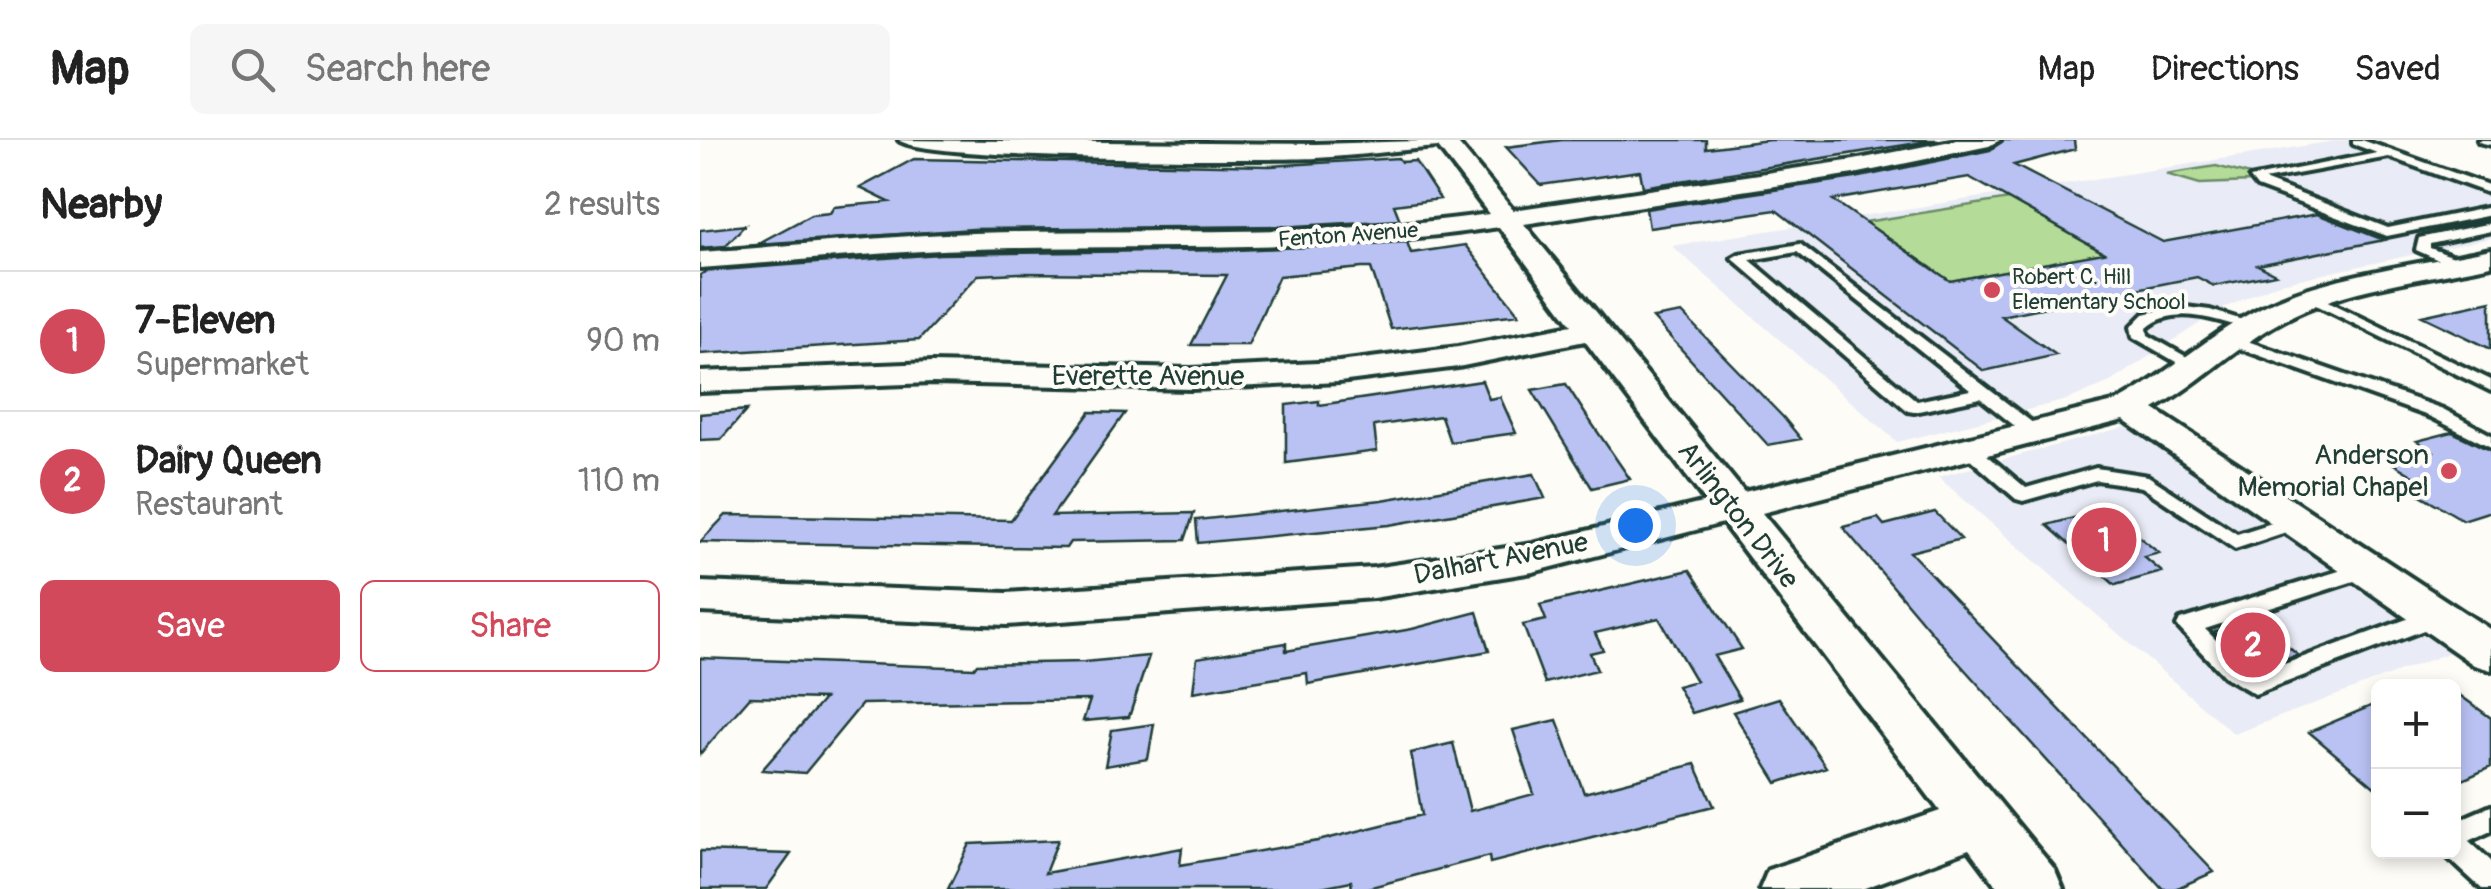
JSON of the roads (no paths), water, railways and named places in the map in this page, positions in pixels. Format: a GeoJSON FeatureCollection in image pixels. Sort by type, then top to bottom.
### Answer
{"type":"FeatureCollection","features":[{"type":"Feature","properties":{"kind":"street"},"geometry":{"type":"LineString","coordinates":[[910,140],[976,147],[1316,151],[1443,140]]}},
{"type":"Feature","properties":{"kind":"street","name":"Arlington Drive"},"geometry":{"type":"LineString","coordinates":[[1443,140],[2034,889]]}},
{"type":"Feature","properties":{"kind":"street","name":"Fenton Avenue"},"geometry":{"type":"LineString","coordinates":[[700,260],[1030,239],[1340,239],[1854,167],[1989,140]]}},
{"type":"Feature","properties":{"kind":"street","name":"Dalhart Avenue"},"geometry":{"type":"LineString","coordinates":[[700,597],[1008,609],[1316,588],[1533,558],[2130,408],[2244,334],[2312,297],[2475,260]]}},
{"type":"Feature","properties":{"kind":"street","name":"Everette Avenue"},"geometry":{"type":"LineString","coordinates":[[700,382],[932,372],[1191,379],[1339,372],[1458,357],[1592,330]]}},
{"type":"Feature","properties":{"kind":"street"},"geometry":{"type":"LineString","coordinates":[[2130,408],[2491,653]]}},
{"type":"Feature","properties":{"kind":"street"},"geometry":{"type":"LineString","coordinates":[[1789,889],[1980,821]]}},
{"type":"Feature","properties":{"kind":"lane"},"geometry":{"type":"LineString","coordinates":[[2483,140],[2491,142]]}},
{"type":"Feature","properties":{"kind":"lane"},"geometry":{"type":"LineString","coordinates":[[2357,142],[2491,190]]}},
{"type":"Feature","properties":{"kind":"lane"},"geometry":{"type":"LineString","coordinates":[[2390,154],[2256,178],[2327,212],[2387,232],[2491,211]]}},
{"type":"Feature","properties":{"kind":"lane"},"geometry":{"type":"LineString","coordinates":[[2475,260],[2423,250],[2424,241],[2491,227]]}},
{"type":"Feature","properties":{"kind":"lane"},"geometry":{"type":"LineString","coordinates":[[1982,393],[1914,407],[1739,258],[1800,248],[2032,431]]}},
{"type":"Feature","properties":{"kind":"lane"},"geometry":{"type":"LineString","coordinates":[[2312,297],[2491,386]]}},
{"type":"Feature","properties":{"kind":"lane"},"geometry":{"type":"LineString","coordinates":[[2196,368],[2141,337],[2139,327],[2146,319],[2176,311],[2199,312],[2437,413],[2491,442]]}},
{"type":"Feature","properties":{"kind":"lane"},"geometry":{"type":"LineString","coordinates":[[1967,448],[2023,495],[2096,474],[2148,482],[2235,542],[2296,521]]}},
{"type":"Feature","properties":{"kind":"lane"},"geometry":{"type":"LineString","coordinates":[[2368,569],[2188,626],[2232,670],[2255,685],[2438,616]]}},
{"type":"Feature","properties":{"kind":"lane"},"geometry":{"type":"LineString","coordinates":[[2461,832],[2491,818]]}},
{"type":"Feature","properties":{"kind":"lane"},"geometry":{"type":"LineString","coordinates":[[2461,852],[2491,879]]}},
{"type":"Feature","properties":{"kind":"place","name":"Robert C. Hill Elementary School"},"geometry":{"type":"Point","coordinates":[1992,290]}},
{"type":"Feature","properties":{"kind":"place","name":"Anderson Memorial Chapel"},"geometry":{"type":"Point","coordinates":[2449,471]}},
{"type":"Feature","properties":{"kind":"place","name":"7-Eleven"},"geometry":{"type":"Point","coordinates":[2104,540]}},
{"type":"Feature","properties":{"kind":"place","name":"Dairy Queen"},"geometry":{"type":"Point","coordinates":[2253,645]}}]}
